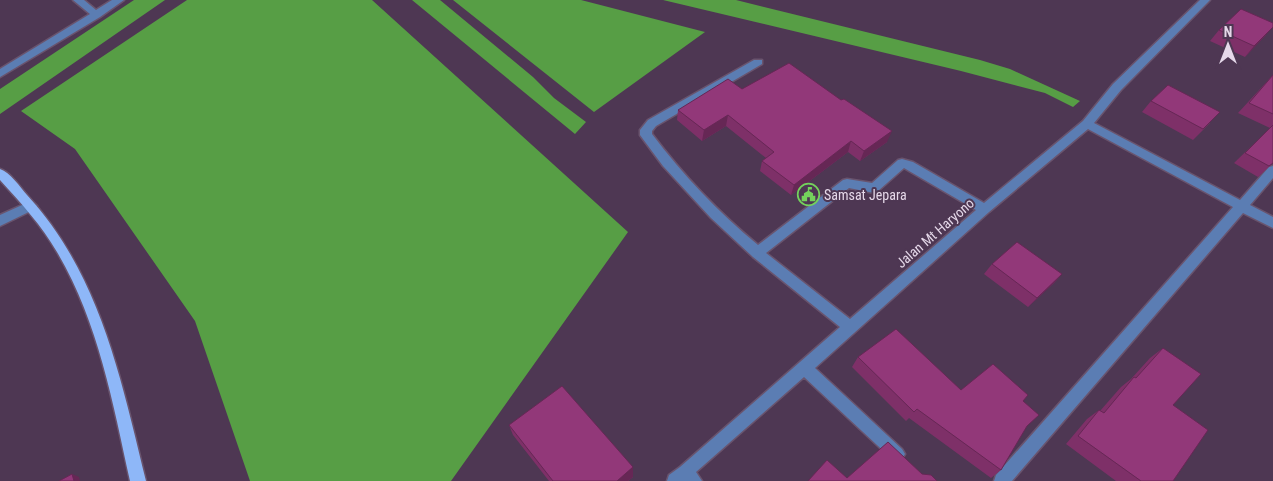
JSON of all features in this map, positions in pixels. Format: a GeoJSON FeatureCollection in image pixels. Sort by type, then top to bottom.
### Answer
{"type":"FeatureCollection","features":[{"type":"Feature","properties":{"kind":"main road"},"geometry":{"type":"LineString","coordinates":[[0,172],[31,206],[68,259],[106,348],[138,481]]}},
{"type":"Feature","properties":{"kind":"street"},"geometry":{"type":"LineString","coordinates":[[78,0],[97,15]]}},
{"type":"Feature","properties":{"kind":"street"},"geometry":{"type":"LineString","coordinates":[[0,74],[120,0]]}},
{"type":"Feature","properties":{"kind":"street","name":"Jalan Mt Haryono"},"geometry":{"type":"LineString","coordinates":[[685,478],[804,367],[985,209],[1087,124],[1117,87],[1205,0]]}},
{"type":"Feature","properties":{"kind":"street"},"geometry":{"type":"LineString","coordinates":[[758,62],[652,123],[646,130],[646,135],[668,166],[757,253],[850,327]]}},
{"type":"Feature","properties":{"kind":"street"},"geometry":{"type":"LineString","coordinates":[[1087,124],[1273,223]]}},
{"type":"Feature","properties":{"kind":"street"},"geometry":{"type":"LineString","coordinates":[[757,253],[847,183],[872,188],[902,163],[985,209]]}},
{"type":"Feature","properties":{"kind":"street"},"geometry":{"type":"LineString","coordinates":[[1002,481],[1273,170]]}},
{"type":"Feature","properties":{"kind":"street"},"geometry":{"type":"LineString","coordinates":[[0,221],[31,206]]}},
{"type":"Feature","properties":{"kind":"street"},"geometry":{"type":"LineString","coordinates":[[804,367],[905,461]]}},
{"type":"Feature","properties":{"kind":"shaded area"},"geometry":{"type":"Polygon","coordinates":[[[134,0],[165,0],[0,114],[0,89],[134,0]]]}},
{"type":"Feature","properties":{"kind":"shaded area"},"geometry":{"type":"Polygon","coordinates":[[[187,0],[372,0],[628,232],[451,481],[250,481],[195,321],[75,149],[21,111],[187,0]]]}},
{"type":"Feature","properties":{"kind":"shaded area"},"geometry":{"type":"Polygon","coordinates":[[[412,0],[440,0],[533,77],[554,98],[586,122],[575,134],[412,0]]]}},
{"type":"Feature","properties":{"kind":"shaded area"},"geometry":{"type":"Polygon","coordinates":[[[453,0],[581,0],[705,32],[594,112],[453,0]]]}},
{"type":"Feature","properties":{"kind":"shaded area"},"geometry":{"type":"Polygon","coordinates":[[[663,0],[736,0],[980,60],[1010,69],[1080,101],[1073,107],[1045,93],[961,71],[663,0]]]}},
{"type":"Feature","properties":{"kind":"building"},"geometry":{"type":"Polygon","coordinates":[[[1241,9],[1273,23],[1273,27],[1254,46],[1219,30],[1241,9]]]}},
{"type":"Feature","properties":{"kind":"building"},"geometry":{"type":"Polygon","coordinates":[[[789,63],[841,100],[844,99],[892,131],[864,151],[851,141],[794,185],[762,161],[774,152],[728,115],[704,130],[678,110],[728,79],[742,89],[789,63]]]}},
{"type":"Feature","properties":{"kind":"building"},"geometry":{"type":"Polygon","coordinates":[[[1273,75],[1273,114],[1249,103],[1273,75]]]}},
{"type":"Feature","properties":{"kind":"building"},"geometry":{"type":"Polygon","coordinates":[[[1168,85],[1220,112],[1203,129],[1151,101],[1168,85]]]}},
{"type":"Feature","properties":{"kind":"building"},"geometry":{"type":"Polygon","coordinates":[[[1273,125],[1273,163],[1269,166],[1245,153],[1273,125]]]}},
{"type":"Feature","properties":{"kind":"building"},"geometry":{"type":"Polygon","coordinates":[[[1017,242],[1062,274],[1037,298],[992,264],[1017,242]]]}},
{"type":"Feature","properties":{"kind":"building"},"geometry":{"type":"Polygon","coordinates":[[[896,329],[961,390],[993,364],[1028,395],[1023,401],[1039,415],[1027,426],[1001,470],[917,409],[914,412],[858,357],[896,329]]]}},
{"type":"Feature","properties":{"kind":"building"},"geometry":{"type":"Polygon","coordinates":[[[1163,348],[1201,374],[1173,405],[1208,430],[1173,481],[1141,481],[1078,436],[1099,410],[1104,413],[1134,377],[1136,378],[1163,348]]]}},
{"type":"Feature","properties":{"kind":"building"},"geometry":{"type":"Polygon","coordinates":[[[562,386],[633,467],[617,481],[553,481],[509,425],[562,386]]]}},
{"type":"Feature","properties":{"kind":"building"},"geometry":{"type":"Polygon","coordinates":[[[888,442],[922,474],[931,475],[937,481],[808,481],[827,460],[847,478],[888,442]]]}},
{"type":"Feature","properties":{"kind":"building"},"geometry":{"type":"Polygon","coordinates":[[[72,474],[74,481],[59,481],[72,474]]]}},
{"type":"Feature","properties":{"kind":"place","name":"Samsat Jepara"},"geometry":{"type":"Point","coordinates":[808,195]}}]}
